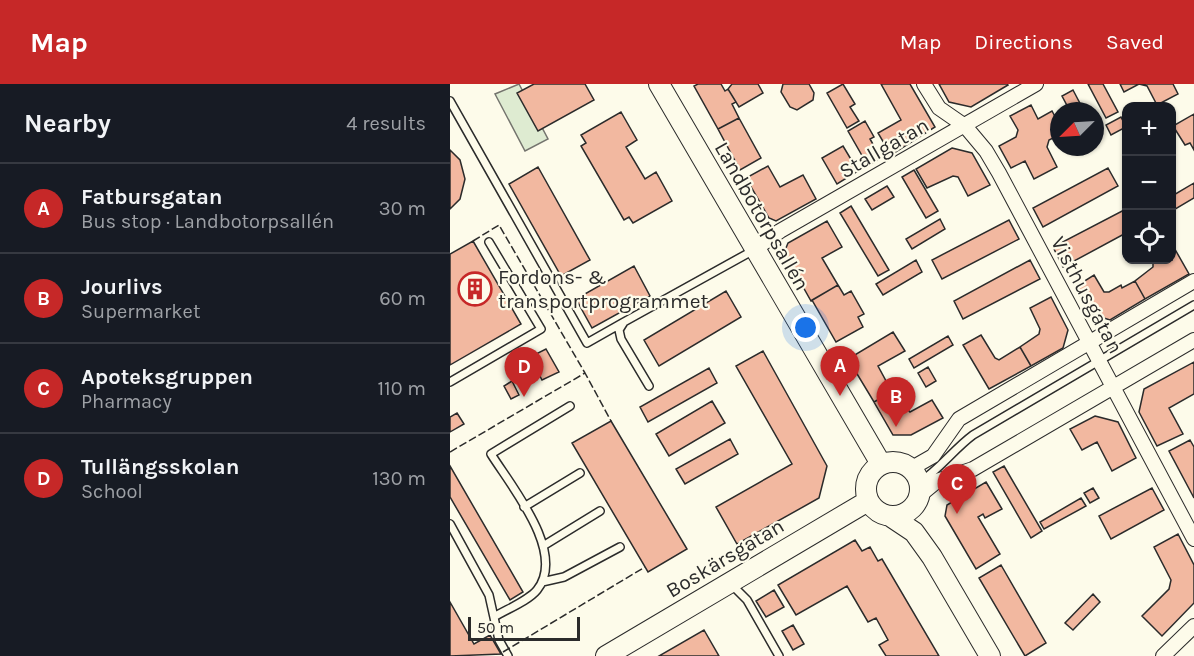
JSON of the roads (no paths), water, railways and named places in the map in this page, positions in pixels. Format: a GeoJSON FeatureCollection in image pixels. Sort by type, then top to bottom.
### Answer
{"type":"FeatureCollection","features":[{"type":"Feature","properties":{"kind":"street","name":"Landbotorpsallén"},"geometry":{"type":"LineString","coordinates":[[658,84],[881,464]]}},
{"type":"Feature","properties":{"kind":"street","name":"Visthusgatan"},"geometry":{"type":"LineString","coordinates":[[924,84],[939,108],[965,126],[986,151],[1194,539]]}},
{"type":"Feature","properties":{"kind":"street","name":"Stallgatan"},"geometry":{"type":"LineString","coordinates":[[754,250],[780,231],[1036,84]]}},
{"type":"Feature","properties":{"kind":"street"},"geometry":{"type":"LineString","coordinates":[[890,516],[906,513],[917,487],[942,454],[958,419],[1194,281]]}},
{"type":"Feature","properties":{"kind":"street"},"geometry":{"type":"LineString","coordinates":[[917,487],[973,469],[1194,340]]}},
{"type":"Feature","properties":{"kind":"street"},"geometry":{"type":"LineString","coordinates":[[942,574],[917,487],[891,461],[881,464],[867,480],[868,501],[881,513],[890,516],[914,532],[942,574],[990,656]]}},
{"type":"Feature","properties":{"kind":"street","name":"Boskärsgatan"},"geometry":{"type":"LineString","coordinates":[[606,656],[868,501]]}},
{"type":"Feature","properties":{"kind":"street"},"geometry":{"type":"LineString","coordinates":[[1163,656],[1194,626]]}},
{"type":"Feature","properties":{"kind":"lane"},"geometry":{"type":"LineString","coordinates":[[450,101],[587,343],[754,250]]}},
{"type":"Feature","properties":{"kind":"lane"},"geometry":{"type":"LineString","coordinates":[[450,382],[541,329],[489,242]]}},
{"type":"Feature","properties":{"kind":"lane"},"geometry":{"type":"LineString","coordinates":[[942,454],[1194,305]]}},
{"type":"Feature","properties":{"kind":"lane"},"geometry":{"type":"LineString","coordinates":[[624,322],[619,330],[621,339],[649,386]]}},
{"type":"Feature","properties":{"kind":"lane"},"geometry":{"type":"LineString","coordinates":[[494,617],[535,592],[543,582],[546,569],[543,546],[524,507],[491,454],[570,406]]}},
{"type":"Feature","properties":{"kind":"lane"},"geometry":{"type":"LineString","coordinates":[[524,507],[580,472]]}},
{"type":"Feature","properties":{"kind":"lane"},"geometry":{"type":"LineString","coordinates":[[543,546],[600,512]]}},
{"type":"Feature","properties":{"kind":"lane"},"geometry":{"type":"LineString","coordinates":[[450,524],[481,577],[500,640],[508,656]]}},
{"type":"Feature","properties":{"kind":"lane"},"geometry":{"type":"LineString","coordinates":[[543,582],[564,578],[620,547]]}},
{"type":"Feature","properties":{"kind":"lane"},"geometry":{"type":"LineString","coordinates":[[731,583],[747,600],[779,656]]}},
{"type":"Feature","properties":{"kind":"place","name":"Fordons- & transportprogrammet"},"geometry":{"type":"Point","coordinates":[475,289]}},
{"type":"Feature","properties":{"kind":"place","name":"Fatbursgatan"},"geometry":{"type":"Point","coordinates":[840,396]}},
{"type":"Feature","properties":{"kind":"place","name":"Tullängsskolan"},"geometry":{"type":"Point","coordinates":[524,397]}},
{"type":"Feature","properties":{"kind":"place","name":"Jourlivs"},"geometry":{"type":"Point","coordinates":[896,427]}},
{"type":"Feature","properties":{"kind":"place","name":"Apoteksgruppen"},"geometry":{"type":"Point","coordinates":[957,514]}}]}
